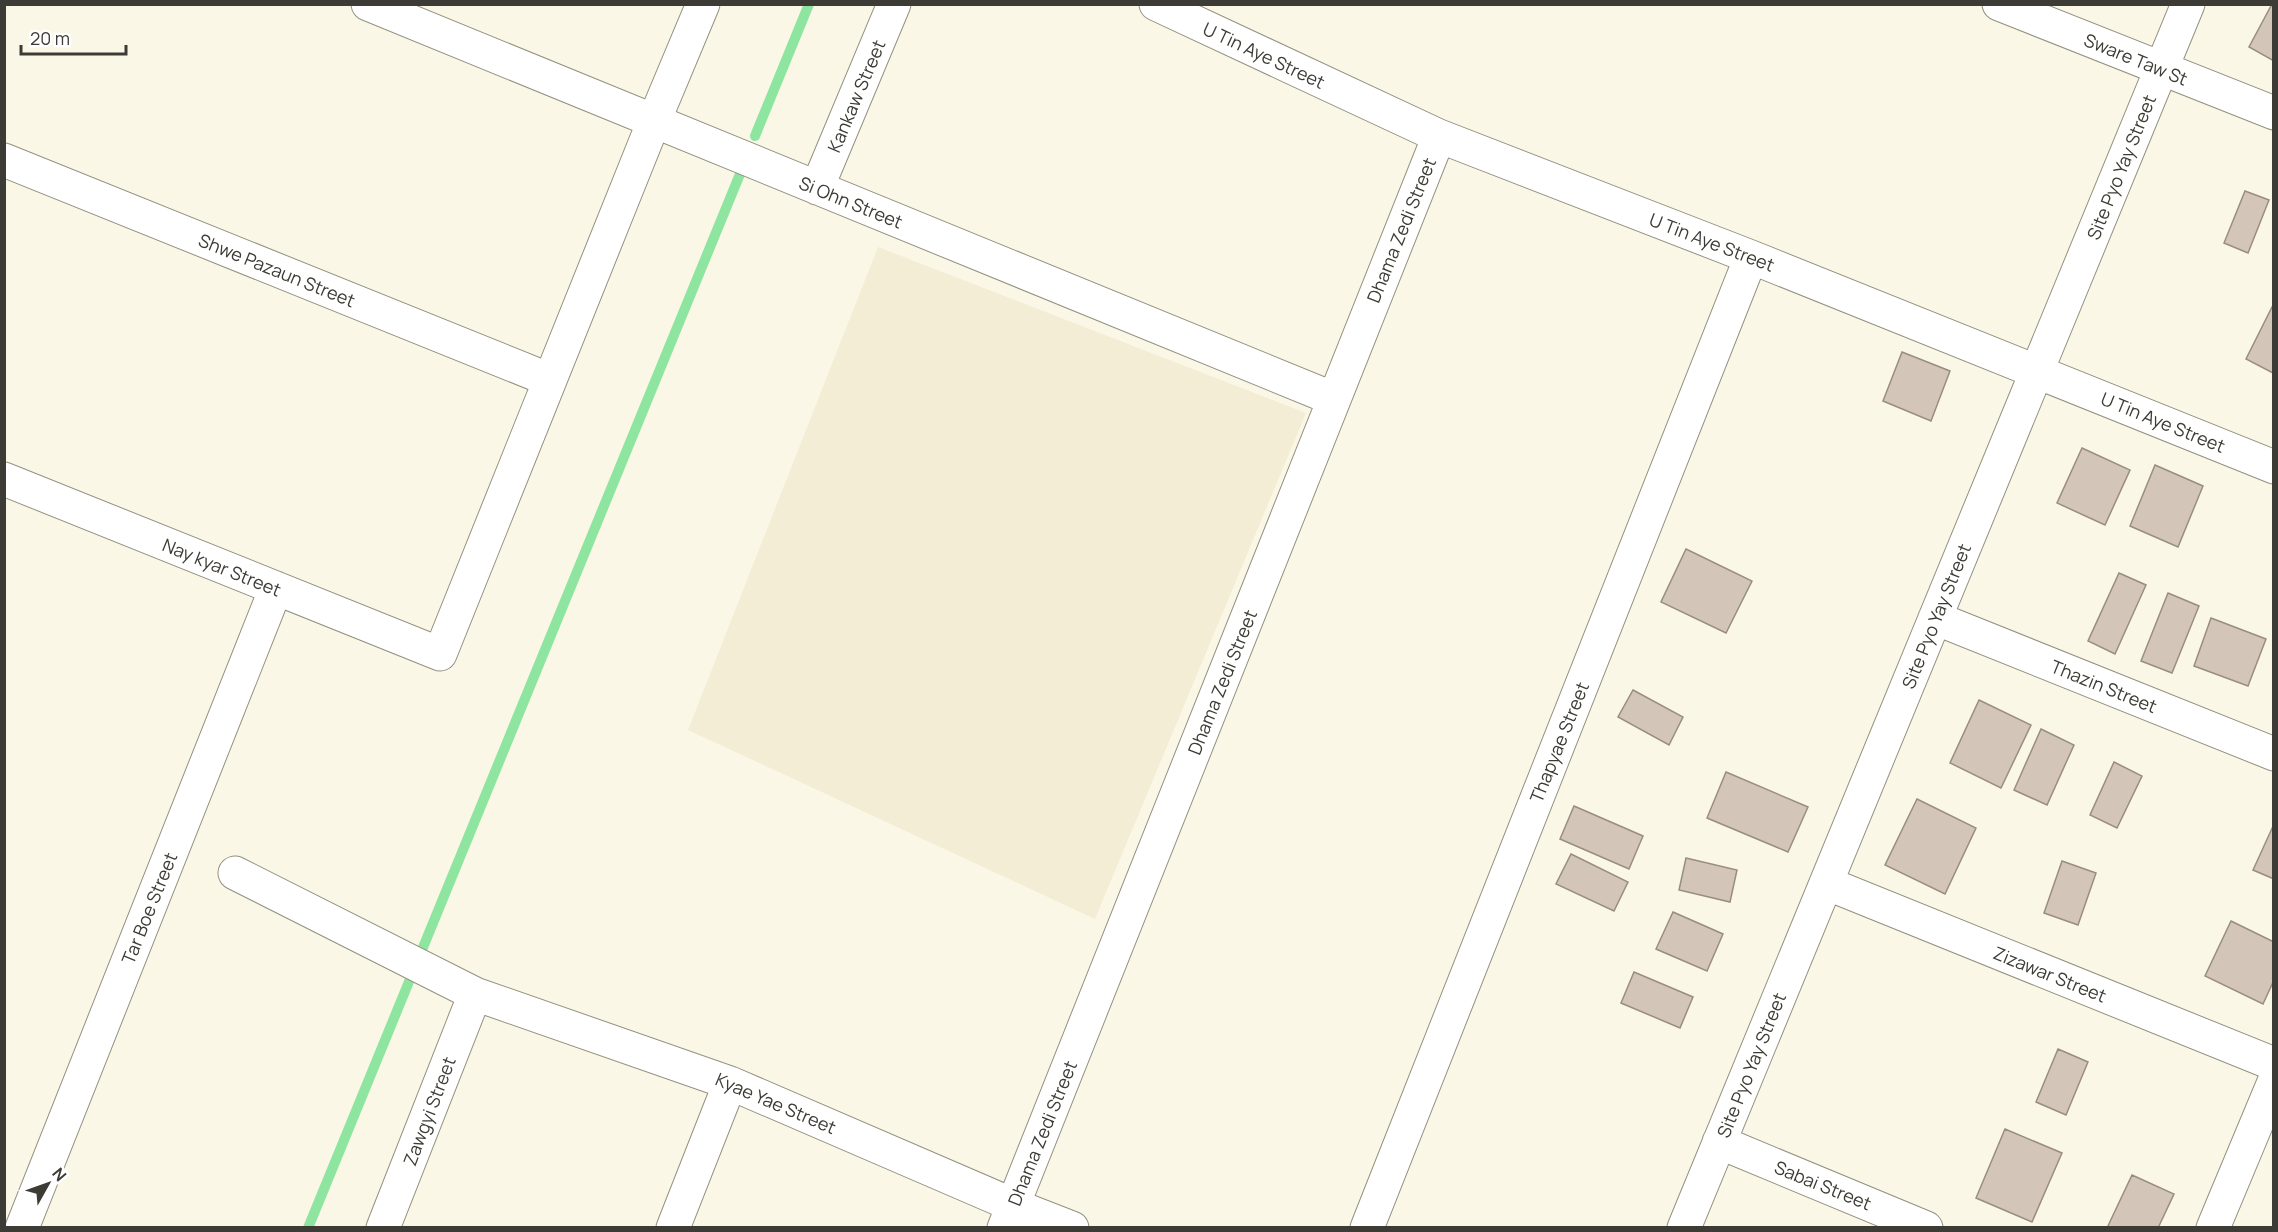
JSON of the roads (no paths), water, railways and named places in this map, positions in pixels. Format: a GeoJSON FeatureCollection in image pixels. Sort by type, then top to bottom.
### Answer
{"type":"FeatureCollection","features":[{"type":"Feature","properties":{"kind":"street","name":"Si Ohn Street"},"geometry":{"type":"LineString","coordinates":[[368,4],[1334,399]]}},
{"type":"Feature","properties":{"kind":"street"},"geometry":{"type":"LineString","coordinates":[[550,380],[703,4]]}},
{"type":"Feature","properties":{"kind":"street","name":"Kankaw Street"},"geometry":{"type":"LineString","coordinates":[[817,188],[894,4]]}},
{"type":"Feature","properties":{"kind":"street","name":"U Tin Aye Street"},"geometry":{"type":"LineString","coordinates":[[1156,4],[1439,136],[1751,257],[2274,467]]}},
{"type":"Feature","properties":{"kind":"street","name":"Sware Taw St"},"geometry":{"type":"LineString","coordinates":[[1999,4],[2274,113]]}},
{"type":"Feature","properties":{"kind":"street","name":"Site Pyo Yay Street"},"geometry":{"type":"LineString","coordinates":[[1684,1227],[2188,4]]}},
{"type":"Feature","properties":{"kind":"street","name":"Dhama Zedi Street"},"geometry":{"type":"LineString","coordinates":[[1009,1216],[1439,136]]}},
{"type":"Feature","properties":{"kind":"street","name":"Shwe Pazaun Street"},"geometry":{"type":"LineString","coordinates":[[4,160],[550,380]]}},
{"type":"Feature","properties":{"kind":"street","name":"Thapyae Street"},"geometry":{"type":"LineString","coordinates":[[1367,1227],[1751,257]]}},
{"type":"Feature","properties":{"kind":"street","name":"Nay kyar Street"},"geometry":{"type":"LineString","coordinates":[[6,485],[276,588],[440,654],[550,380]]}},
{"type":"Feature","properties":{"kind":"street","name":"Tar Boe Street"},"geometry":{"type":"LineString","coordinates":[[22,1227],[276,588]]}},
{"type":"Feature","properties":{"kind":"street","name":"Thazin Street"},"geometry":{"type":"LineString","coordinates":[[1935,618],[2274,754]]}},
{"type":"Feature","properties":{"kind":"street","name":"Kyae Yae Street"},"geometry":{"type":"LineString","coordinates":[[235,873],[475,994],[730,1083],[1009,1216],[1072,1227]]}},
{"type":"Feature","properties":{"kind":"street","name":"Zizawar Street"},"geometry":{"type":"LineString","coordinates":[[1826,883],[2274,1064]]}},
{"type":"Feature","properties":{"kind":"street","name":"Zawgyi Street"},"geometry":{"type":"LineString","coordinates":[[383,1227],[475,994]]}},
{"type":"Feature","properties":{"kind":"street"},"geometry":{"type":"LineString","coordinates":[[2213,1227],[2274,1082]]}},
{"type":"Feature","properties":{"kind":"street"},"geometry":{"type":"LineString","coordinates":[[673,1227],[730,1083]]}},
{"type":"Feature","properties":{"kind":"street","name":"Sabai Street"},"geometry":{"type":"LineString","coordinates":[[1719,1142],[1926,1227]]}},
{"type":"Feature","properties":{"kind":"waterway"},"geometry":{"type":"LineString","coordinates":[[755,136],[809,4]]}},
{"type":"Feature","properties":{"kind":"waterway"},"geometry":{"type":"LineString","coordinates":[[308,1228],[740,174]]}}]}
